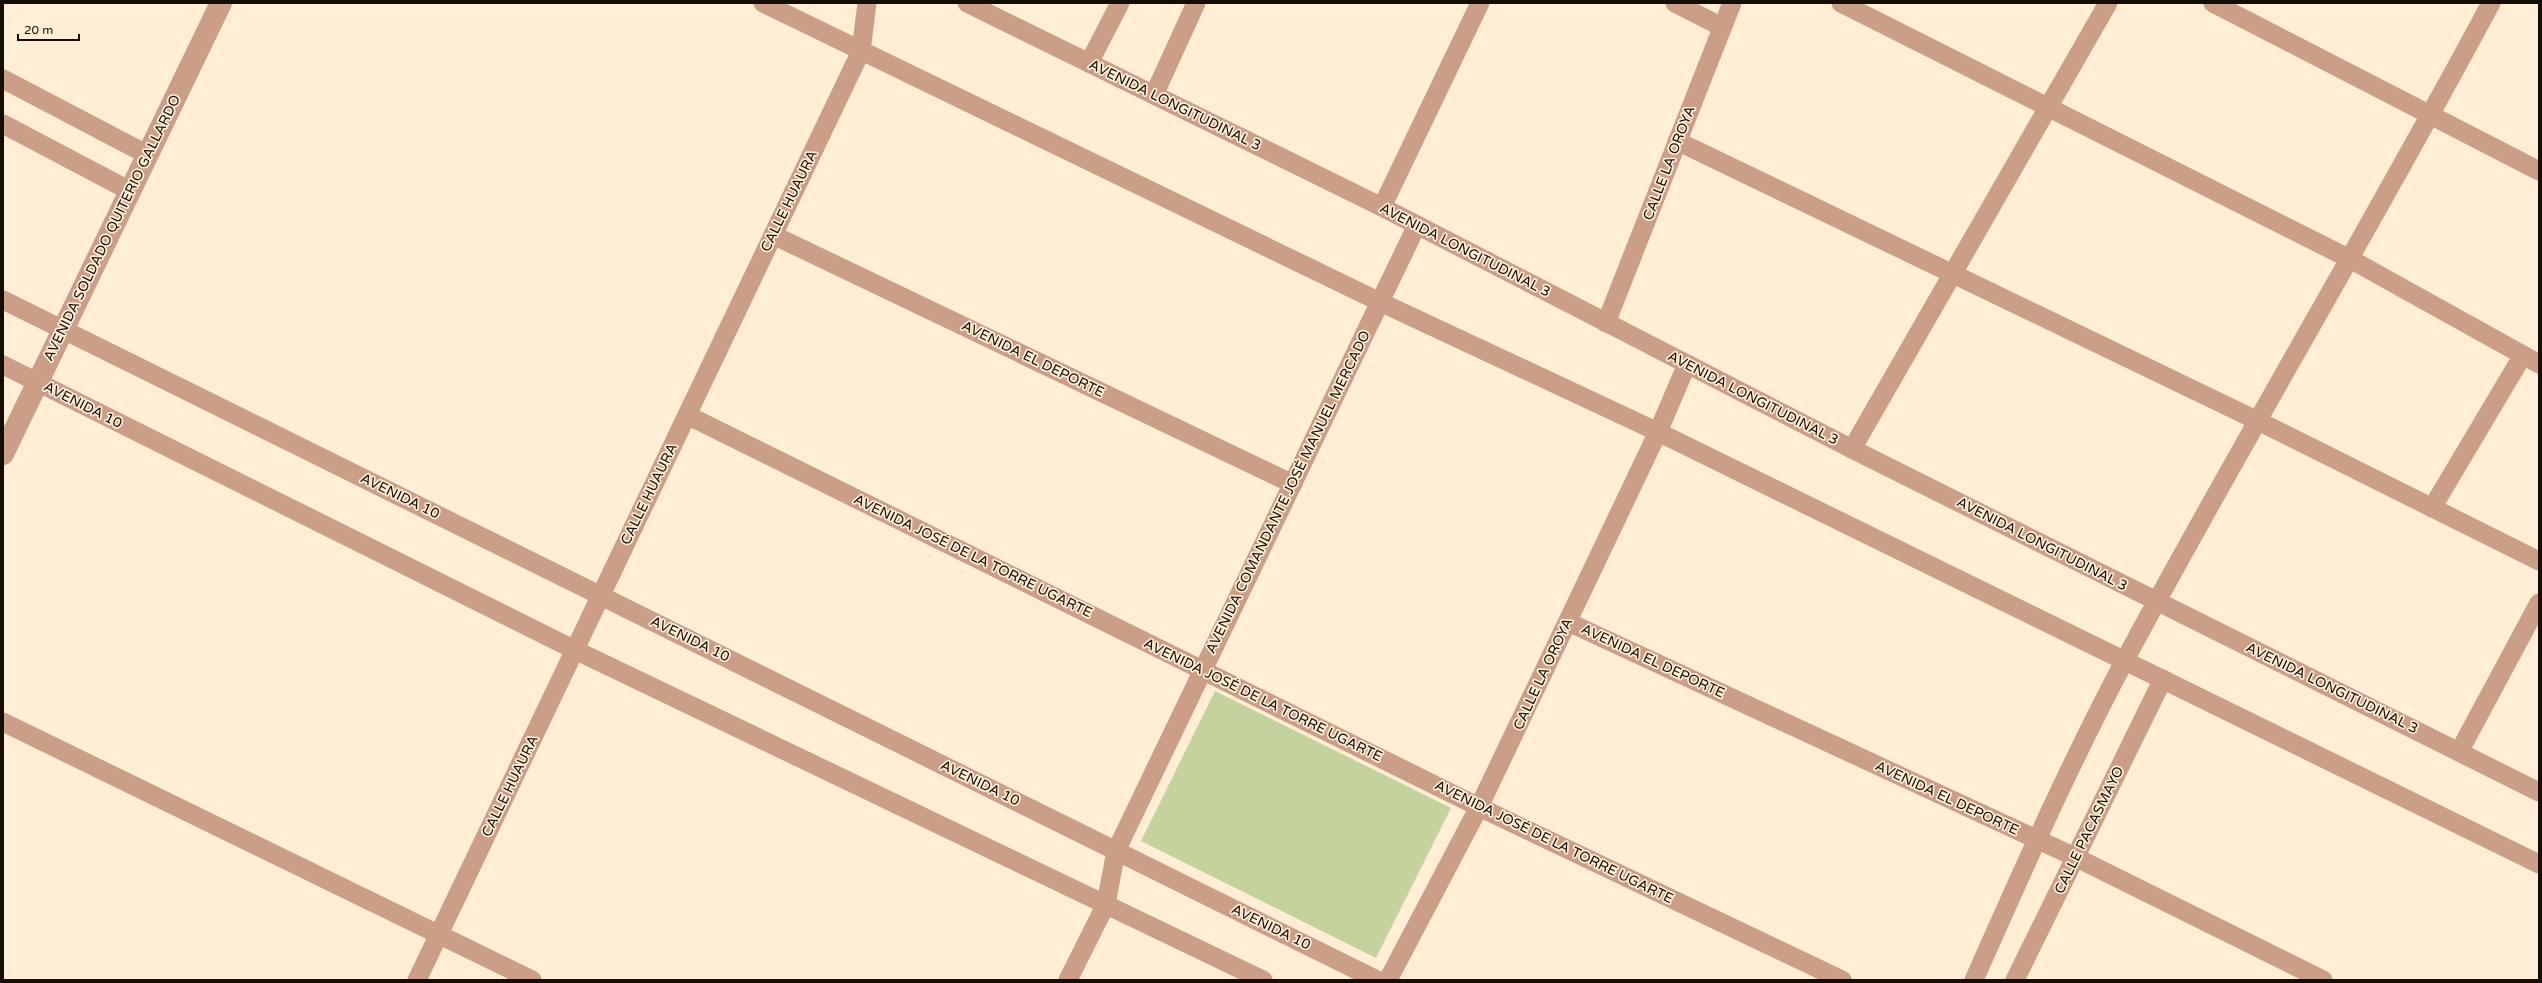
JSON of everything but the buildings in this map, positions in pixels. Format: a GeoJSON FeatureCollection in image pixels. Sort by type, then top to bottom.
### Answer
{"type":"FeatureCollection","features":[{"type":"Feature","properties":{"kind":"street","name":"AVENIDA SOLDADO QUITERIO GALLARDO"},"geometry":{"type":"LineString","coordinates":[[3,454],[221,3]]}},
{"type":"Feature","properties":{"kind":"street"},"geometry":{"type":"LineString","coordinates":[[763,3],[1380,302],[1658,432],[2539,864]]}},
{"type":"Feature","properties":{"kind":"street","name":"CALLE HUAURA"},"geometry":{"type":"LineString","coordinates":[[417,980],[861,51],[867,3]]}},
{"type":"Feature","properties":{"kind":"street","name":"AVENIDA LONGITUDINAL 3"},"geometry":{"type":"LineString","coordinates":[[967,3],[1382,207],[1852,449],[2539,792]]}},
{"type":"Feature","properties":{"kind":"street"},"geometry":{"type":"LineString","coordinates":[[1089,63],[1120,3]]}},
{"type":"Feature","properties":{"kind":"street"},"geometry":{"type":"LineString","coordinates":[[1154,95],[1196,3]]}},
{"type":"Feature","properties":{"kind":"street"},"geometry":{"type":"LineString","coordinates":[[1382,207],[1480,3]]}},
{"type":"Feature","properties":{"kind":"street"},"geometry":{"type":"LineString","coordinates":[[1675,3],[1722,27]]}},
{"type":"Feature","properties":{"kind":"street","name":"CALLE LA OROYA"},"geometry":{"type":"LineString","coordinates":[[1606,323],[1732,3]]}},
{"type":"Feature","properties":{"kind":"street"},"geometry":{"type":"LineString","coordinates":[[1841,3],[2350,259],[2531,359],[2432,508]]}},
{"type":"Feature","properties":{"kind":"street"},"geometry":{"type":"LineString","coordinates":[[1852,449],[2108,3]]}},
{"type":"Feature","properties":{"kind":"street"},"geometry":{"type":"LineString","coordinates":[[2213,3],[2539,171]]}},
{"type":"Feature","properties":{"kind":"street"},"geometry":{"type":"LineString","coordinates":[[1974,980],[2037,839],[2125,660],[2256,420],[2431,116],[2491,3]]}},
{"type":"Feature","properties":{"kind":"street"},"geometry":{"type":"LineString","coordinates":[[3,79],[148,155]]}},
{"type":"Feature","properties":{"kind":"street"},"geometry":{"type":"LineString","coordinates":[[3,124],[130,191]]}},
{"type":"Feature","properties":{"kind":"street"},"geometry":{"type":"LineString","coordinates":[[1678,141],[2256,420],[2539,561]]}},
{"type":"Feature","properties":{"kind":"street","name":"AVENIDA COMANDANTE JOSÉ MANUEL MERCADO"},"geometry":{"type":"LineString","coordinates":[[1068,980],[1106,904],[1116,851],[1417,225]]}},
{"type":"Feature","properties":{"kind":"street","name":"AVENIDA EL DEPORTE"},"geometry":{"type":"LineString","coordinates":[[773,235],[1293,484]]}},
{"type":"Feature","properties":{"kind":"street","name":"AVENIDA 10"},"geometry":{"type":"LineString","coordinates":[[3,300],[1377,980]]}},
{"type":"Feature","properties":{"kind":"street","name":"CALLE LA OROYA"},"geometry":{"type":"LineString","coordinates":[[1388,980],[1479,807],[1658,432],[1687,364]]}},
{"type":"Feature","properties":{"kind":"street","name":"AVENIDA 10"},"geometry":{"type":"LineString","coordinates":[[3,366],[575,650],[1263,980]]}},
{"type":"Feature","properties":{"kind":"street","name":"AVENIDA JOSÉ DE LA TORRE UGARTE"},"geometry":{"type":"LineString","coordinates":[[687,415],[1203,669],[1479,807],[1842,980]]}},
{"type":"Feature","properties":{"kind":"street"},"geometry":{"type":"LineString","coordinates":[[2459,752],[2539,604]]}},
{"type":"Feature","properties":{"kind":"street","name":"AVENIDA EL DEPORTE"},"geometry":{"type":"LineString","coordinates":[[1568,622],[2075,857],[2323,980]]}},
{"type":"Feature","properties":{"kind":"street","name":"CALLE PACASMAYO"},"geometry":{"type":"LineString","coordinates":[[2015,980],[2163,679]]}},
{"type":"Feature","properties":{"kind":"street"},"geometry":{"type":"LineString","coordinates":[[3,722],[532,980]]}},
{"type":"Feature","properties":{"kind":"green space"},"geometry":{"type":"Polygon","coordinates":[[[1215,691],[1451,808],[1376,958],[1141,841],[1215,691]]]}}]}
